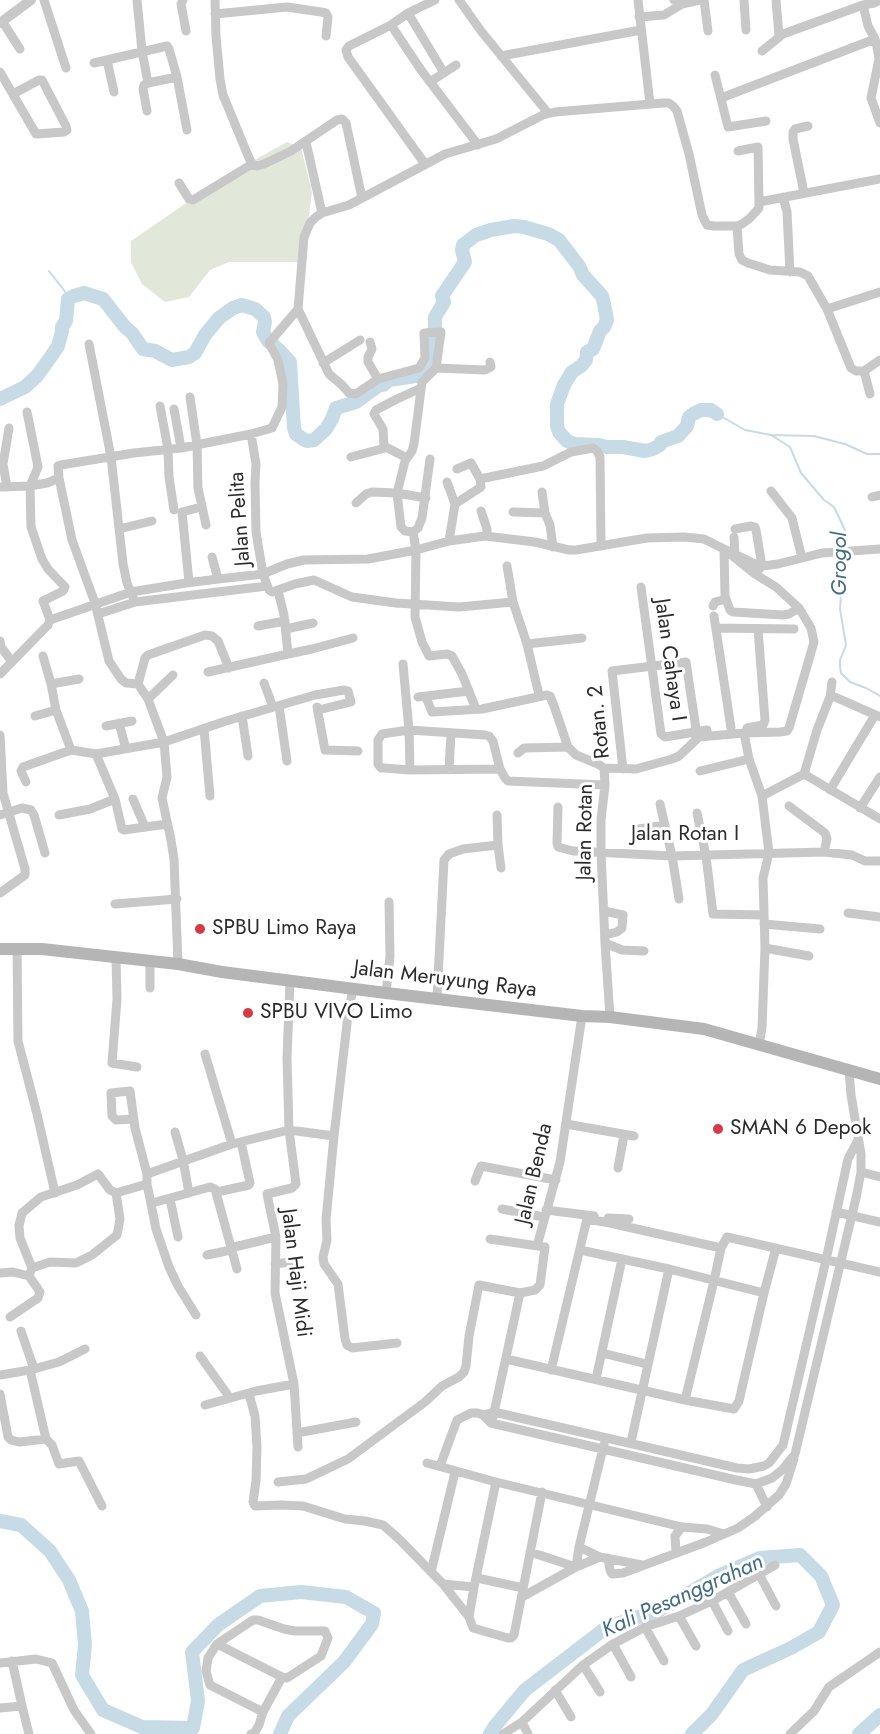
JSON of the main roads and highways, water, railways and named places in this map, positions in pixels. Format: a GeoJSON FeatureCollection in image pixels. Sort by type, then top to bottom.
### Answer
{"type":"FeatureCollection","features":[{"type":"Feature","properties":{"kind":"main road","name":"Jalan Meruyung Raya"},"geometry":{"type":"LineString","coordinates":[[0,949],[42,949],[178,964],[222,972],[386,993],[704,1029],[880,1079]]}},
{"type":"Feature","properties":{"kind":"waterway"},"geometry":{"type":"LineString","coordinates":[[0,399],[25,387],[37,376],[58,346],[62,327],[66,321],[68,299],[74,296],[84,293],[103,299],[143,349],[155,351],[172,360],[189,357],[195,353],[205,335],[219,318],[233,308],[242,305],[255,309],[264,317],[263,332],[268,341],[290,362],[294,428],[296,434],[303,439],[314,440],[326,429],[336,408],[356,402],[389,380],[416,376],[424,370],[432,355],[431,340],[435,328],[435,317],[444,302],[442,296],[465,262],[463,245],[476,235],[514,226],[548,234],[559,240],[583,275],[602,296],[604,304],[607,320],[604,327],[593,349],[587,352],[586,360],[572,372],[564,385],[557,404],[557,426],[567,441],[575,444],[645,451],[678,436],[687,426],[689,417],[693,414],[701,410],[711,410],[717,414]]}},
{"type":"Feature","properties":{"kind":"waterway"},"geometry":{"type":"LineString","coordinates":[[49,271],[70,298]]}},
{"type":"Feature","properties":{"kind":"waterway","name":"Grogol"},"geometry":{"type":"LineString","coordinates":[[717,414],[745,430],[771,435],[814,436],[845,444],[867,454],[880,454]]}},
{"type":"Feature","properties":{"kind":"waterway","name":"Grogol"},"geometry":{"type":"LineString","coordinates":[[771,435],[790,447],[801,473],[824,500],[834,507],[845,530],[844,549]]}},
{"type":"Feature","properties":{"kind":"waterway","name":"Grogol"},"geometry":{"type":"LineString","coordinates":[[844,555],[840,609],[846,645],[840,660],[841,673],[850,682],[880,696]]}},
{"type":"Feature","properties":{"kind":"waterway","name":"Kali Pesanggrahan"},"geometry":{"type":"LineString","coordinates":[[0,1521],[21,1525],[50,1551],[69,1580],[82,1611],[85,1645],[82,1675],[103,1710],[142,1727],[193,1728],[198,1701],[192,1652],[218,1625],[260,1596],[301,1592],[346,1597],[374,1613],[372,1624],[344,1662],[288,1716],[280,1734]]}},
{"type":"Feature","properties":{"kind":"waterway","name":"Kali Pesanggrahan"},"geometry":{"type":"LineString","coordinates":[[490,1734],[525,1690],[607,1627],[658,1611],[718,1576],[760,1558],[800,1555],[821,1576],[833,1605],[819,1632],[743,1670],[712,1714],[692,1734]]}},
{"type":"Feature","properties":{"kind":"waterway","name":"Kali Pesanggrahan"},"geometry":{"type":"LineString","coordinates":[[859,1734],[880,1715]]}},
{"type":"Feature","properties":{"kind":"place","name":"SPBU Limo Raya"},"geometry":{"type":"Point","coordinates":[200,929]}},
{"type":"Feature","properties":{"kind":"place","name":"SPBU VIVO Limo"},"geometry":{"type":"Point","coordinates":[248,1013]}},
{"type":"Feature","properties":{"kind":"place","name":"SMAN 6 Depok"},"geometry":{"type":"Point","coordinates":[718,1129]}}]}
